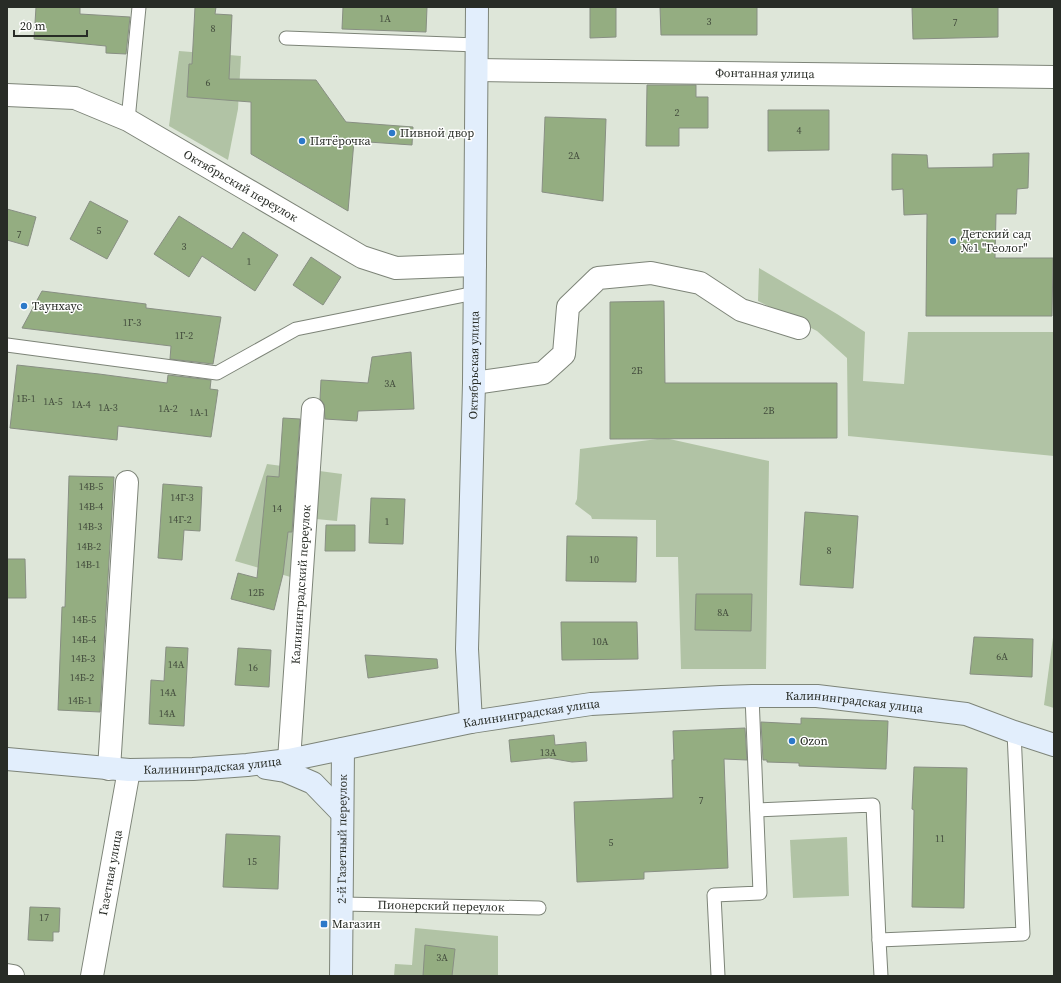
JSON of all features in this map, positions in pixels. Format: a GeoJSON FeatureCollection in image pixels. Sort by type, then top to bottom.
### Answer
{"type":"FeatureCollection","features":[{"type":"Feature","properties":{"kind":"street","name":"Октябрьская улица"},"geometry":{"type":"LineString","coordinates":[[471,722],[467,649],[474,383],[478,7]]}},
{"type":"Feature","properties":{"kind":"street","name":"Фонтанная улица"},"geometry":{"type":"LineString","coordinates":[[477,70],[1054,77]]}},
{"type":"Feature","properties":{"kind":"street","name":"Октябрьский переулок"},"geometry":{"type":"LineString","coordinates":[[7,95],[75,98],[128,120],[362,257],[396,268],[475,265]]}},
{"type":"Feature","properties":{"kind":"street"},"geometry":{"type":"LineString","coordinates":[[474,383],[543,373],[564,354],[568,307],[598,278],[651,273],[700,283],[741,310],[799,328]]}},
{"type":"Feature","properties":{"kind":"street","name":"Калининградский переулок"},"geometry":{"type":"LineString","coordinates":[[289,760],[313,409]]}},
{"type":"Feature","properties":{"kind":"street","name":"Газетная улица"},"geometry":{"type":"LineString","coordinates":[[92,976],[119,770],[127,482]]}},
{"type":"Feature","properties":{"kind":"street","name":"Калининградская улица"},"geometry":{"type":"LineString","coordinates":[[7,759],[119,770],[193,770],[247,766],[289,760],[471,722],[591,704],[752,696],[817,696],[966,714],[1054,745]]}},
{"type":"Feature","properties":{"kind":"street","name":"2-й Газетный переулок"},"geometry":{"type":"LineString","coordinates":[[341,976],[343,749]]}},
{"type":"Feature","properties":{"kind":"street"},"geometry":{"type":"LineString","coordinates":[[247,766],[285,771],[313,783],[342,813]]}},
{"type":"Feature","properties":{"kind":"street"},"geometry":{"type":"LineString","coordinates":[[7,975],[13,976]]}},
{"type":"Feature","properties":{"kind":"lane"},"geometry":{"type":"LineString","coordinates":[[128,120],[139,7]]}},
{"type":"Feature","properties":{"kind":"lane"},"geometry":{"type":"LineString","coordinates":[[286,38],[477,45]]}},
{"type":"Feature","properties":{"kind":"lane"},"geometry":{"type":"LineString","coordinates":[[7,345],[217,373],[296,329],[474,293]]}},
{"type":"Feature","properties":{"kind":"lane"},"geometry":{"type":"LineString","coordinates":[[718,976],[714,895],[760,893],[752,696]]}},
{"type":"Feature","properties":{"kind":"lane"},"geometry":{"type":"LineString","coordinates":[[879,940],[1023,934],[1014,732]]}},
{"type":"Feature","properties":{"kind":"lane"},"geometry":{"type":"LineString","coordinates":[[757,810],[874,805],[881,976]]}},
{"type":"Feature","properties":{"kind":"lane","name":"Пионерский переулок"},"geometry":{"type":"LineString","coordinates":[[342,904],[540,908]]}},
{"type":"Feature","properties":{"kind":"green space"},"geometry":{"type":"Polygon","coordinates":[[[179,51],[241,56],[238,109],[228,160],[169,126],[179,51]]]}},
{"type":"Feature","properties":{"kind":"green space"},"geometry":{"type":"Polygon","coordinates":[[[759,268],[865,332],[863,381],[904,384],[908,332],[1054,332],[1054,456],[848,436],[847,358],[817,331],[758,301],[759,268]]]}},
{"type":"Feature","properties":{"kind":"green space"},"geometry":{"type":"Polygon","coordinates":[[[665,438],[769,461],[766,669],[681,669],[678,557],[656,557],[656,520],[592,519],[591,516],[575,504],[577,499],[580,449],[665,438]]]}},
{"type":"Feature","properties":{"kind":"green space"},"geometry":{"type":"Polygon","coordinates":[[[267,464],[342,474],[337,521],[316,519],[294,578],[235,561],[267,464]]]}},
{"type":"Feature","properties":{"kind":"green space"},"geometry":{"type":"Polygon","coordinates":[[[1054,630],[1054,708],[1044,705],[1054,630]]]}},
{"type":"Feature","properties":{"kind":"green space"},"geometry":{"type":"Polygon","coordinates":[[[847,837],[849,896],[793,898],[790,840],[847,837]]]}},
{"type":"Feature","properties":{"kind":"green space"},"geometry":{"type":"Polygon","coordinates":[[[415,928],[498,936],[498,976],[394,976],[395,964],[412,965],[415,928]]]}},
{"type":"Feature","properties":{"kind":"building"},"geometry":{"type":"Polygon","coordinates":[[[36,7],[80,7],[80,14],[130,17],[126,54],[106,53],[106,46],[34,39],[36,7]]]}},
{"type":"Feature","properties":{"kind":"building","name":"Пятёрочка"},"geometry":{"type":"Polygon","coordinates":[[[195,7],[216,7],[215,14],[232,15],[229,79],[316,80],[346,122],[413,127],[412,145],[354,141],[348,211],[251,154],[251,102],[187,97],[189,64],[192,64],[195,7]]]}},
{"type":"Feature","properties":{"kind":"building"},"geometry":{"type":"Polygon","coordinates":[[[343,7],[427,7],[426,32],[342,29],[343,7]]]}},
{"type":"Feature","properties":{"kind":"building"},"geometry":{"type":"Polygon","coordinates":[[[590,7],[616,7],[616,37],[590,38],[590,7]]]}},
{"type":"Feature","properties":{"kind":"building"},"geometry":{"type":"Polygon","coordinates":[[[660,7],[757,7],[757,35],[661,35],[660,7]]]}},
{"type":"Feature","properties":{"kind":"building"},"geometry":{"type":"Polygon","coordinates":[[[912,7],[998,7],[998,37],[913,39],[912,7]]]}},
{"type":"Feature","properties":{"kind":"building"},"geometry":{"type":"Polygon","coordinates":[[[647,85],[696,85],[696,97],[708,97],[708,128],[679,128],[679,146],[646,146],[647,85]]]}},
{"type":"Feature","properties":{"kind":"building"},"geometry":{"type":"Polygon","coordinates":[[[768,110],[829,110],[829,150],[768,151],[768,110]]]}},
{"type":"Feature","properties":{"kind":"building"},"geometry":{"type":"Polygon","coordinates":[[[545,117],[606,119],[603,201],[542,192],[545,117]]]}},
{"type":"Feature","properties":{"kind":"building","name":"Детский сад №1 \"Геолог\""},"geometry":{"type":"Polygon","coordinates":[[[1029,153],[1028,188],[1017,189],[1016,214],[996,214],[995,258],[1053,258],[1052,316],[926,316],[927,214],[904,215],[903,189],[892,190],[892,154],[927,155],[928,168],[993,167],[993,154],[1029,153]]]}},
{"type":"Feature","properties":{"kind":"building"},"geometry":{"type":"Polygon","coordinates":[[[90,201],[128,221],[107,259],[70,239],[90,201]]]}},
{"type":"Feature","properties":{"kind":"building"},"geometry":{"type":"Polygon","coordinates":[[[7,209],[36,217],[28,246],[7,240],[7,209]]]}},
{"type":"Feature","properties":{"kind":"building"},"geometry":{"type":"Polygon","coordinates":[[[179,216],[232,249],[243,232],[278,255],[255,291],[202,256],[189,277],[154,254],[179,216]]]}},
{"type":"Feature","properties":{"kind":"building"},"geometry":{"type":"Polygon","coordinates":[[[311,257],[341,277],[323,305],[293,285],[311,257]]]}},
{"type":"Feature","properties":{"kind":"building"},"geometry":{"type":"Polygon","coordinates":[[[42,291],[146,304],[146,308],[221,317],[213,364],[170,359],[171,346],[22,328],[42,291]]]}},
{"type":"Feature","properties":{"kind":"building"},"geometry":{"type":"Polygon","coordinates":[[[664,301],[665,383],[837,383],[837,438],[610,439],[610,302],[664,301]]]}},
{"type":"Feature","properties":{"kind":"building"},"geometry":{"type":"Polygon","coordinates":[[[411,352],[414,409],[358,411],[357,421],[325,419],[324,404],[320,399],[321,380],[368,383],[372,357],[411,352]]]}},
{"type":"Feature","properties":{"kind":"building"},"geometry":{"type":"Polygon","coordinates":[[[17,365],[167,383],[168,375],[211,380],[210,389],[218,390],[211,437],[118,426],[117,440],[10,428],[17,365]]]}},
{"type":"Feature","properties":{"kind":"building"},"geometry":{"type":"Polygon","coordinates":[[[283,418],[300,419],[292,532],[288,532],[283,574],[274,610],[231,599],[238,573],[257,578],[267,476],[279,477],[283,418]]]}},
{"type":"Feature","properties":{"kind":"building"},"geometry":{"type":"Polygon","coordinates":[[[69,476],[114,477],[100,712],[58,710],[62,607],[65,607],[69,476]]]}},
{"type":"Feature","properties":{"kind":"building"},"geometry":{"type":"Polygon","coordinates":[[[163,484],[202,487],[200,531],[184,530],[182,560],[158,558],[163,484]]]}},
{"type":"Feature","properties":{"kind":"building"},"geometry":{"type":"Polygon","coordinates":[[[371,498],[405,499],[403,544],[369,543],[371,498]]]}},
{"type":"Feature","properties":{"kind":"building"},"geometry":{"type":"Polygon","coordinates":[[[805,512],[858,516],[853,588],[800,585],[805,512]]]}},
{"type":"Feature","properties":{"kind":"building"},"geometry":{"type":"Polygon","coordinates":[[[326,525],[355,525],[355,551],[325,551],[326,525]]]}},
{"type":"Feature","properties":{"kind":"building"},"geometry":{"type":"Polygon","coordinates":[[[567,536],[637,537],[636,582],[566,581],[567,536]]]}},
{"type":"Feature","properties":{"kind":"building"},"geometry":{"type":"Polygon","coordinates":[[[7,559],[25,559],[26,598],[7,598],[7,559]]]}},
{"type":"Feature","properties":{"kind":"building"},"geometry":{"type":"Polygon","coordinates":[[[696,594],[752,594],[751,631],[695,630],[696,594]]]}},
{"type":"Feature","properties":{"kind":"building"},"geometry":{"type":"Polygon","coordinates":[[[561,622],[637,622],[638,659],[562,660],[561,622]]]}},
{"type":"Feature","properties":{"kind":"building"},"geometry":{"type":"Polygon","coordinates":[[[974,637],[1033,639],[1032,677],[970,674],[974,637]]]}},
{"type":"Feature","properties":{"kind":"building"},"geometry":{"type":"Polygon","coordinates":[[[166,647],[188,648],[184,726],[149,724],[151,680],[164,681],[166,647]]]}},
{"type":"Feature","properties":{"kind":"building"},"geometry":{"type":"Polygon","coordinates":[[[238,648],[271,650],[269,687],[235,685],[238,648]]]}},
{"type":"Feature","properties":{"kind":"building"},"geometry":{"type":"Polygon","coordinates":[[[365,655],[437,659],[438,668],[368,678],[365,655]]]}},
{"type":"Feature","properties":{"kind":"building"},"geometry":{"type":"Polygon","coordinates":[[[801,718],[888,721],[886,769],[799,766],[799,763],[767,762],[767,760],[763,760],[761,722],[801,724],[801,718]]]}},
{"type":"Feature","properties":{"kind":"building"},"geometry":{"type":"Polygon","coordinates":[[[745,728],[747,760],[724,759],[728,868],[644,872],[644,879],[577,882],[574,802],[673,798],[673,731],[745,728]]]}},
{"type":"Feature","properties":{"kind":"building"},"geometry":{"type":"Polygon","coordinates":[[[554,735],[555,745],[586,742],[587,761],[572,762],[549,758],[511,762],[509,740],[554,735]]]}},
{"type":"Feature","properties":{"kind":"building"},"geometry":{"type":"Polygon","coordinates":[[[914,767],[967,768],[964,908],[912,907],[914,810],[912,809],[914,767]]]}},
{"type":"Feature","properties":{"kind":"building"},"geometry":{"type":"Polygon","coordinates":[[[226,834],[280,836],[278,889],[223,887],[226,834]]]}},
{"type":"Feature","properties":{"kind":"building"},"geometry":{"type":"Polygon","coordinates":[[[30,907],[60,908],[59,932],[53,932],[53,941],[28,940],[30,907]]]}},
{"type":"Feature","properties":{"kind":"building"},"geometry":{"type":"Polygon","coordinates":[[[425,945],[455,949],[452,976],[423,976],[425,945]]]}},
{"type":"Feature","properties":{"kind":"place","name":"Пивной двор"},"geometry":{"type":"Point","coordinates":[392,133]}},
{"type":"Feature","properties":{"kind":"place","name":"Пятёрочка"},"geometry":{"type":"Point","coordinates":[302,141]}},
{"type":"Feature","properties":{"kind":"place","name":"Детский сад №1 \"Геолог\""},"geometry":{"type":"Point","coordinates":[953,241]}},
{"type":"Feature","properties":{"kind":"place","name":"Таунхаус"},"geometry":{"type":"Point","coordinates":[24,306]}},
{"type":"Feature","properties":{"kind":"place","name":"Ozon"},"geometry":{"type":"Point","coordinates":[792,741]}},
{"type":"Feature","properties":{"kind":"place","name":"Магазин"},"geometry":{"type":"Point","coordinates":[324,924]}}]}
